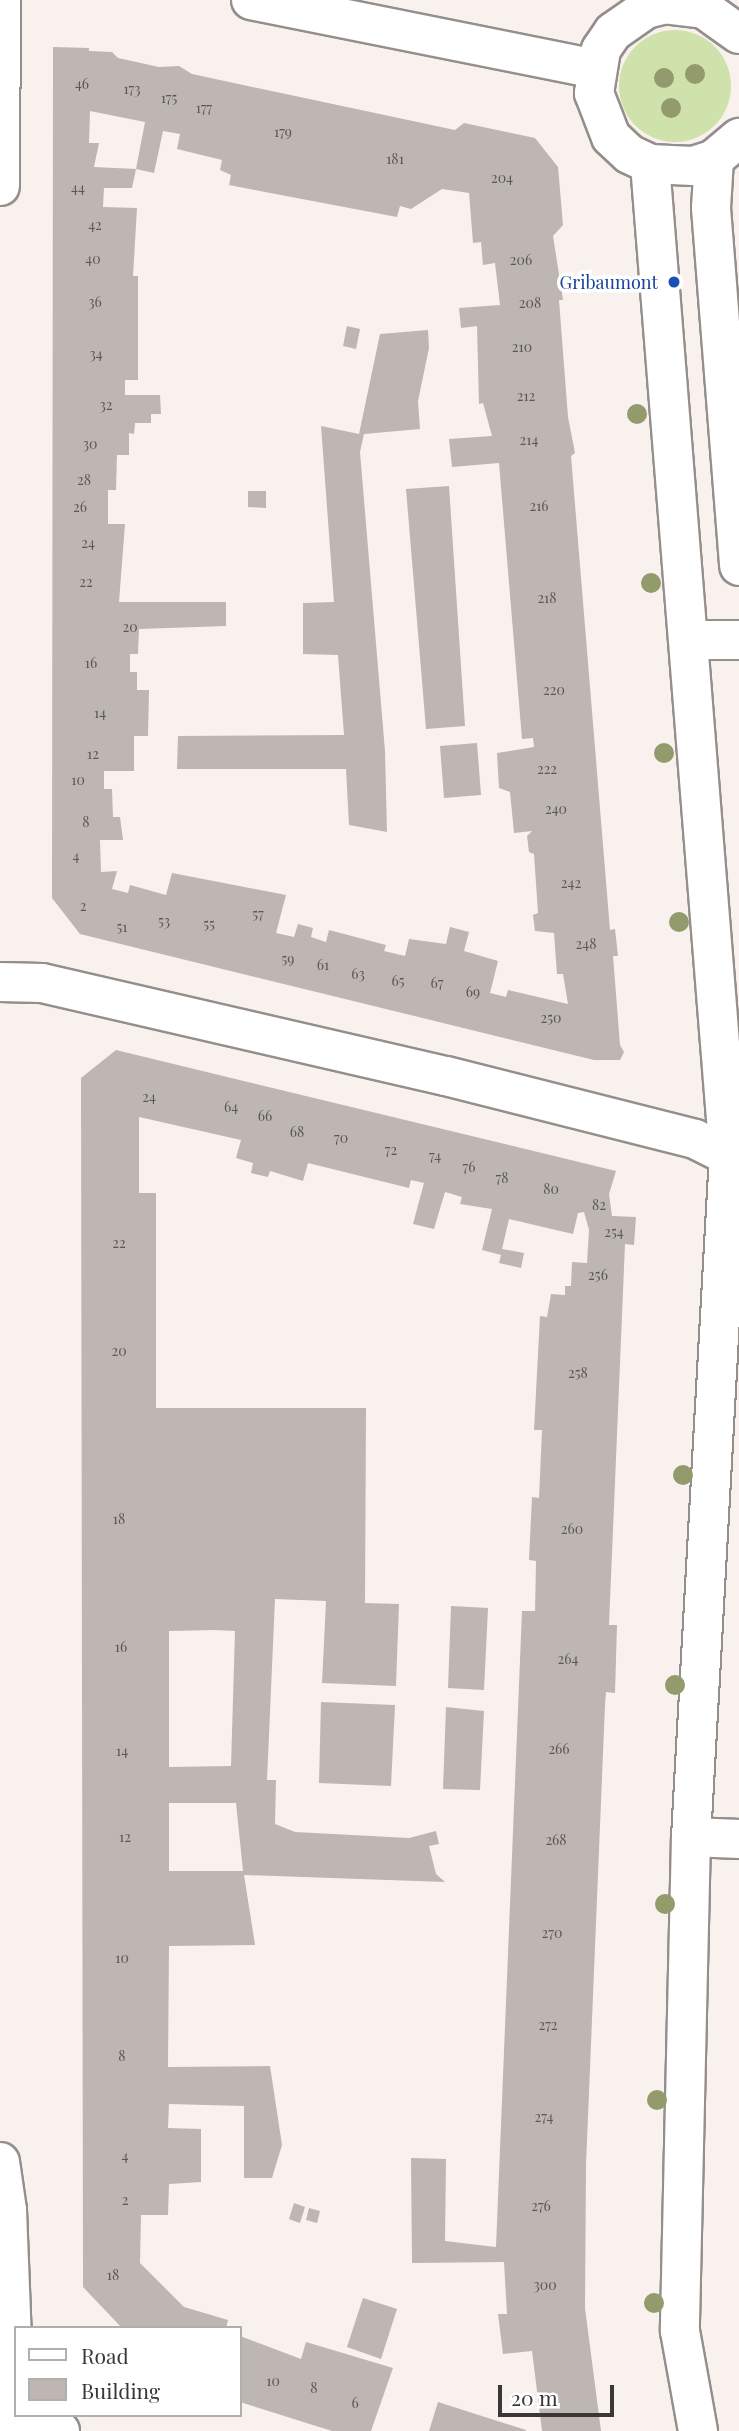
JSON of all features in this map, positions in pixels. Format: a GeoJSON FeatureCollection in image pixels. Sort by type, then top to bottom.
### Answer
{"type":"FeatureCollection","features":[{"type":"Feature","properties":{"kind":"main road"},"geometry":{"type":"LineString","coordinates":[[0,186],[1,0]]}},
{"type":"Feature","properties":{"kind":"main road"},"geometry":{"type":"LineString","coordinates":[[251,0],[595,69]]}},
{"type":"Feature","properties":{"kind":"main road"},"geometry":{"type":"LineString","coordinates":[[727,149],[672,169],[650,164],[628,154],[611,138],[594,93],[595,69],[607,41],[627,9],[666,4],[703,4],[739,34]]}},
{"type":"Feature","properties":{"kind":"main road"},"geometry":{"type":"LineString","coordinates":[[727,149],[711,208],[739,566]]}},
{"type":"Feature","properties":{"kind":"main road"},"geometry":{"type":"LineString","coordinates":[[650,164],[734,1159],[691,1837],[680,2331],[698,2431]]}},
{"type":"Feature","properties":{"kind":"main road"},"geometry":{"type":"LineString","coordinates":[[689,640],[739,640]]}},
{"type":"Feature","properties":{"kind":"main road"},"geometry":{"type":"LineString","coordinates":[[0,982],[42,982],[446,1076],[695,1139],[734,1159]]}},
{"type":"Feature","properties":{"kind":"main road"},"geometry":{"type":"LineString","coordinates":[[691,1837],[739,1839]]}},
{"type":"Feature","properties":{"kind":"main road"},"geometry":{"type":"LineString","coordinates":[[0,2162],[7,2210],[13,2369],[3,2413]]}},
{"type":"Feature","properties":{"kind":"main road"},"geometry":{"type":"LineString","coordinates":[[16,2417],[60,2431]]}},
{"type":"Feature","properties":{"kind":"green space"},"geometry":{"type":"Polygon","coordinates":[[[675,30],[696,34],[714,47],[727,65],[731,86],[727,107],[714,125],[696,138],[675,142],[654,138],[636,125],[623,107],[619,86],[623,65],[636,47],[654,34],[675,30]]]}},
{"type":"Feature","properties":{"kind":"building"},"geometry":{"type":"Polygon","coordinates":[[[53,47],[112,52],[118,58],[159,67],[179,66],[192,74],[455,130],[464,123],[535,138],[558,167],[563,225],[553,236],[563,300],[559,300],[568,417],[575,453],[571,456],[610,930],[615,929],[618,956],[613,956],[620,1045],[624,1052],[620,1060],[594,1060],[80,934],[52,898],[53,47]],[[90,111],[89,143],[99,143],[94,167],[136,169],[145,122],[90,111]],[[163,131],[154,173],[136,169],[132,188],[104,188],[103,207],[137,208],[133,276],[138,276],[138,380],[125,380],[125,395],[160,395],[161,414],[151,414],[151,423],[135,423],[134,434],[129,433],[129,455],[117,455],[116,490],[108,490],[108,524],[125,524],[119,602],[226,602],[226,626],[139,629],[138,654],[130,654],[130,672],[137,672],[137,690],[149,690],[148,736],[134,736],[134,771],[104,771],[104,789],[112,789],[113,817],[120,817],[123,840],[100,840],[101,872],[117,871],[112,889],[128,893],[130,885],[166,895],[172,873],[286,895],[276,933],[294,937],[298,924],[313,928],[311,937],[326,942],[329,930],[386,945],[384,951],[405,956],[409,939],[446,944],[450,927],[469,932],[464,951],[498,961],[490,993],[506,997],[508,990],[568,1004],[563,974],[557,974],[554,933],[535,931],[533,915],[538,913],[534,854],[529,852],[527,836],[532,831],[514,833],[510,792],[499,788],[497,753],[534,747],[533,738],[522,739],[499,463],[452,467],[449,439],[492,436],[483,403],[479,404],[477,326],[461,328],[459,308],[500,305],[495,263],[483,265],[481,242],[473,243],[469,193],[442,189],[411,209],[400,206],[397,217],[229,185],[231,175],[220,170],[222,160],[177,149],[180,134],[163,131]]]}},
{"type":"Feature","properties":{"kind":"building"},"geometry":{"type":"Polygon","coordinates":[[[347,326],[360,329],[356,349],[343,346],[347,326]]]}},
{"type":"Feature","properties":{"kind":"building"},"geometry":{"type":"Polygon","coordinates":[[[428,330],[429,348],[418,401],[420,429],[364,434],[360,452],[385,751],[387,832],[349,825],[346,769],[177,769],[178,736],[344,735],[338,655],[303,654],[303,603],[334,602],[321,426],[359,434],[380,334],[428,330]]]}},
{"type":"Feature","properties":{"kind":"building"},"geometry":{"type":"Polygon","coordinates":[[[449,486],[465,726],[426,729],[406,489],[449,486]]]}},
{"type":"Feature","properties":{"kind":"building"},"geometry":{"type":"Polygon","coordinates":[[[248,491],[266,491],[266,508],[248,507],[248,491]]]}},
{"type":"Feature","properties":{"kind":"building"},"geometry":{"type":"Polygon","coordinates":[[[477,743],[481,795],[444,798],[440,746],[477,743]]]}},
{"type":"Feature","properties":{"kind":"building"},"geometry":{"type":"Polygon","coordinates":[[[116,1050],[616,1171],[609,1194],[612,1216],[636,1217],[634,1245],[625,1244],[609,1625],[617,1625],[615,1693],[606,1692],[605,1705],[586,2165],[585,2308],[601,2431],[542,2431],[532,2351],[503,2354],[498,2314],[507,2314],[504,2262],[412,2263],[411,2158],[446,2159],[445,2241],[496,2247],[522,1611],[535,1611],[536,1561],[529,1560],[532,1497],[539,1498],[542,1430],[534,1430],[540,1316],[547,1317],[551,1294],[565,1295],[565,1286],[571,1286],[572,1262],[587,1263],[589,1230],[584,1212],[578,1213],[573,1234],[509,1219],[502,1249],[524,1253],[521,1268],[499,1263],[501,1255],[482,1250],[492,1209],[460,1204],[462,1197],[445,1192],[434,1229],[413,1224],[424,1183],[411,1180],[409,1188],[308,1163],[303,1181],[270,1171],[268,1177],[251,1173],[253,1163],[236,1158],[241,1140],[139,1117],[139,1193],[156,1193],[156,1408],[366,1408],[365,1603],[399,1604],[396,1686],[322,1683],[326,1601],[275,1599],[267,1780],[276,1780],[275,1824],[295,1832],[409,1838],[436,1831],[439,1844],[429,1846],[436,1874],[445,1882],[244,1875],[255,1945],[169,1946],[168,2067],[270,2066],[282,2145],[272,2178],[244,2178],[244,2106],[169,2104],[168,2128],[201,2129],[201,2182],[169,2184],[168,2215],[141,2215],[140,2263],[184,2307],[228,2320],[226,2326],[120,2326],[83,2287],[81,1078],[116,1050]],[[169,1631],[169,1767],[231,1766],[235,1631],[169,1631]],[[169,1803],[169,1871],[243,1871],[236,1803],[169,1803]]]}},
{"type":"Feature","properties":{"kind":"building"},"geometry":{"type":"Polygon","coordinates":[[[451,1606],[488,1608],[484,1690],[448,1688],[451,1606]]]}},
{"type":"Feature","properties":{"kind":"building"},"geometry":{"type":"Polygon","coordinates":[[[321,1702],[395,1705],[391,1786],[319,1783],[321,1702]]]}},
{"type":"Feature","properties":{"kind":"building"},"geometry":{"type":"Polygon","coordinates":[[[446,1707],[484,1711],[480,1790],[443,1789],[446,1707]]]}},
{"type":"Feature","properties":{"kind":"building"},"geometry":{"type":"Polygon","coordinates":[[[294,2203],[305,2207],[300,2223],[289,2219],[294,2203]]]}},
{"type":"Feature","properties":{"kind":"building"},"geometry":{"type":"Polygon","coordinates":[[[309,2208],[320,2211],[317,2223],[306,2220],[309,2208]]]}},
{"type":"Feature","properties":{"kind":"building"},"geometry":{"type":"Polygon","coordinates":[[[363,2298],[397,2309],[381,2359],[347,2347],[363,2298]]]}},
{"type":"Feature","properties":{"kind":"building"},"geometry":{"type":"Polygon","coordinates":[[[242,2337],[301,2359],[306,2342],[393,2368],[371,2431],[332,2431],[242,2403],[242,2337]]]}},
{"type":"Feature","properties":{"kind":"building"},"geometry":{"type":"Polygon","coordinates":[[[438,2402],[526,2430],[526,2431],[429,2431],[438,2402]]]}},
{"type":"Feature","properties":{"kind":"place","name":"Gribaumont"},"geometry":{"type":"Point","coordinates":[674,282]}}]}
